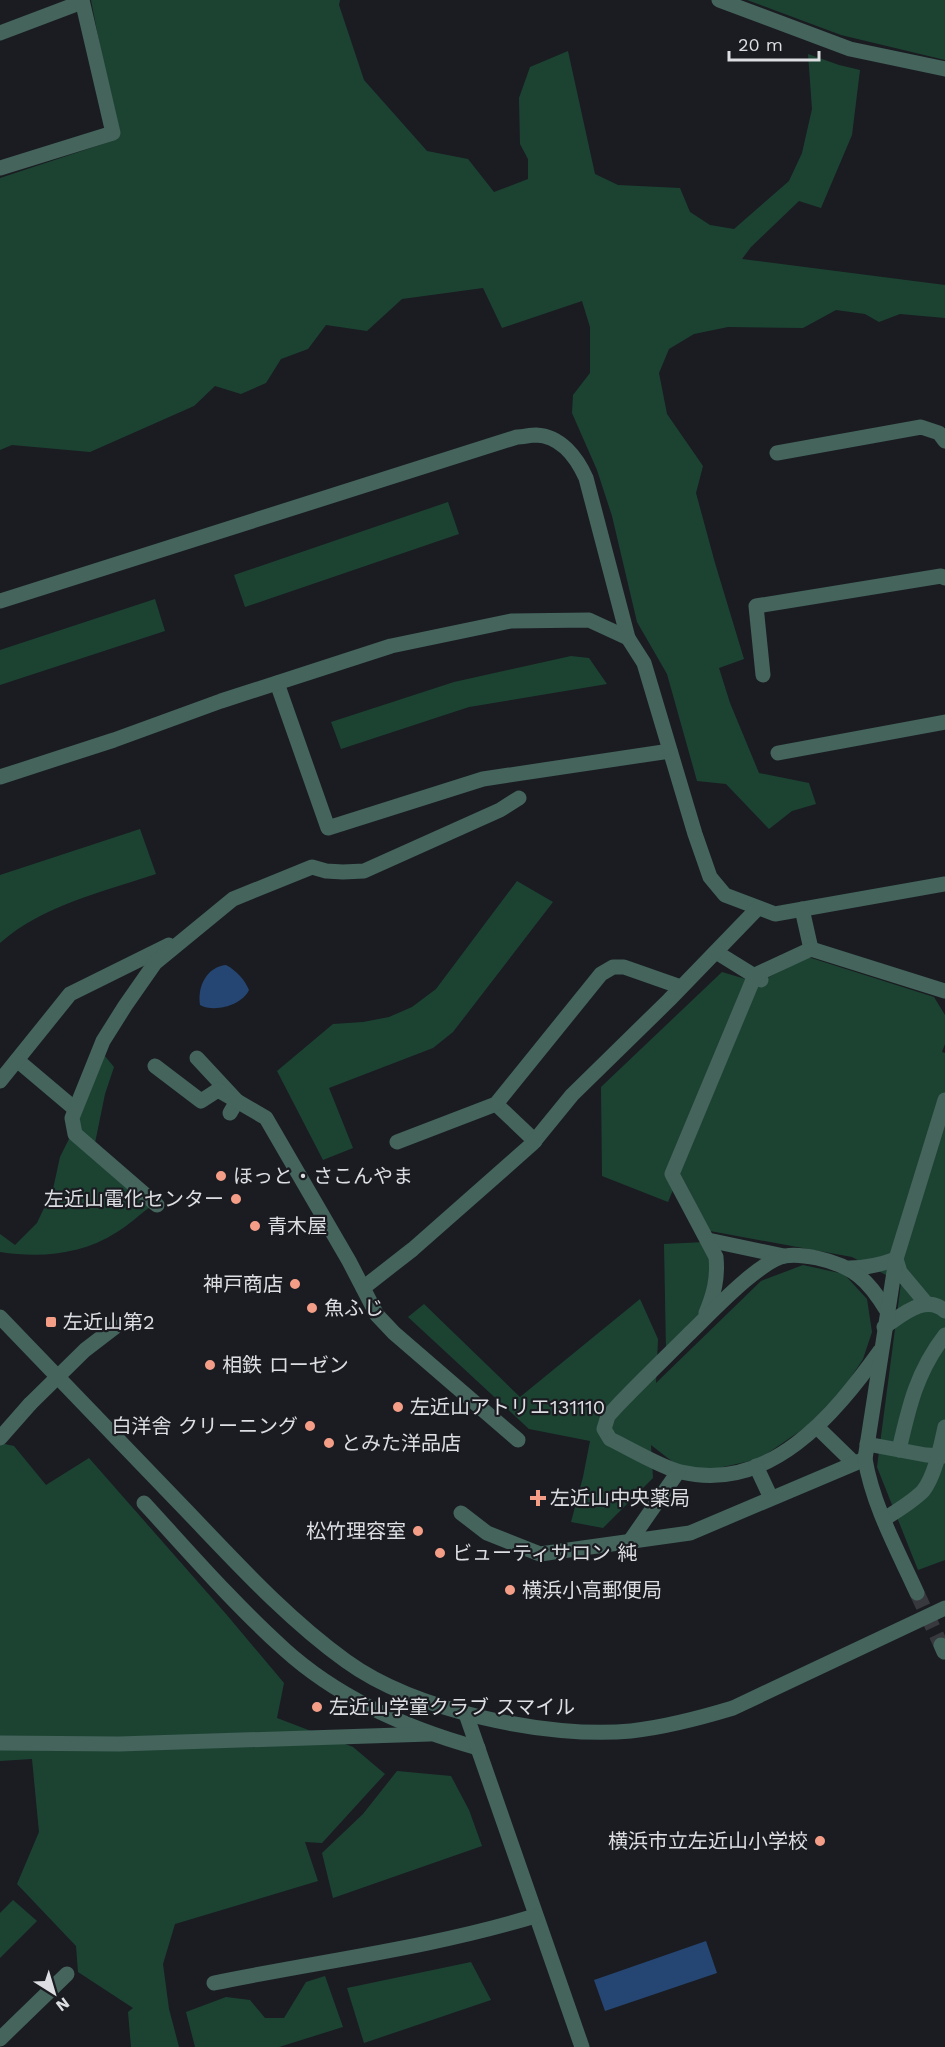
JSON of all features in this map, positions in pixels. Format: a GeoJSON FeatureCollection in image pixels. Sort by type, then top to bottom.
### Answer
{"type":"FeatureCollection","features":[{"type":"Feature","properties":{"kind":"street"},"geometry":{"type":"LineString","coordinates":[[719,0],[850,49],[945,69]]}},
{"type":"Feature","properties":{"kind":"street"},"geometry":{"type":"LineString","coordinates":[[0,33],[82,1],[113,134],[0,168]]}},
{"type":"Feature","properties":{"kind":"street"},"geometry":{"type":"LineString","coordinates":[[777,453],[921,427],[939,433],[945,441]]}},
{"type":"Feature","properties":{"kind":"street"},"geometry":{"type":"LineString","coordinates":[[0,601],[517,437],[537,435],[556,441],[567,448],[579,462],[586,478],[628,639],[644,663],[710,878],[725,895],[775,914],[945,884]]}},
{"type":"Feature","properties":{"kind":"street"},"geometry":{"type":"LineString","coordinates":[[763,675],[756,606],[941,576],[945,578]]}},
{"type":"Feature","properties":{"kind":"street"},"geometry":{"type":"LineString","coordinates":[[0,777],[114,740],[220,701],[391,646],[510,621],[589,620],[628,639]]}},
{"type":"Feature","properties":{"kind":"street"},"geometry":{"type":"LineString","coordinates":[[277,683],[328,828],[483,779],[670,751]]}},
{"type":"Feature","properties":{"kind":"street"},"geometry":{"type":"LineString","coordinates":[[778,753],[945,722]]}},
{"type":"Feature","properties":{"kind":"street"},"geometry":{"type":"LineString","coordinates":[[157,1205],[75,1134],[72,1118],[103,1041],[124,1006],[155,963],[233,900],[312,867],[343,872],[364,871],[500,810],[519,798]]}},
{"type":"Feature","properties":{"kind":"street"},"geometry":{"type":"LineString","coordinates":[[363,1288],[413,1249],[535,1141],[572,1095],[758,908]]}},
{"type":"Feature","properties":{"kind":"street"},"geometry":{"type":"LineString","coordinates":[[802,909],[811,950]]}},
{"type":"Feature","properties":{"kind":"street"},"geometry":{"type":"LineString","coordinates":[[0,1081],[70,994],[188,936]]}},
{"type":"Feature","properties":{"kind":"street"},"geometry":{"type":"LineString","coordinates":[[703,1321],[715,1291],[718,1273],[716,1257],[672,1174],[759,978],[811,950],[945,991]]}},
{"type":"Feature","properties":{"kind":"street"},"geometry":{"type":"LineString","coordinates":[[716,952],[759,978]]}},
{"type":"Feature","properties":{"kind":"street"},"geometry":{"type":"LineString","coordinates":[[397,1142],[496,1104],[601,974],[613,967],[624,967],[681,987]]}},
{"type":"Feature","properties":{"kind":"street"},"geometry":{"type":"LineString","coordinates":[[197,1058],[233,1107]]}},
{"type":"Feature","properties":{"kind":"street"},"geometry":{"type":"LineString","coordinates":[[17,1060],[75,1109]]}},
{"type":"Feature","properties":{"kind":"street"},"geometry":{"type":"LineString","coordinates":[[155,1066],[201,1101],[218,1090],[233,1107],[266,1118],[377,1315],[394,1333],[518,1440]]}},
{"type":"Feature","properties":{"kind":"street"},"geometry":{"type":"LineString","coordinates":[[918,1593],[884,1520],[862,1455],[896,1259],[945,1100]]}},
{"type":"Feature","properties":{"kind":"street"},"geometry":{"type":"LineString","coordinates":[[496,1104],[535,1141]]}},
{"type":"Feature","properties":{"kind":"street"},"geometry":{"type":"LineString","coordinates":[[708,1240],[784,1256],[803,1256],[849,1268],[863,1268],[896,1259]]}},
{"type":"Feature","properties":{"kind":"street"},"geometry":{"type":"LineString","coordinates":[[784,1256],[760,1269],[725,1298],[619,1404],[608,1416],[604,1429],[610,1439],[678,1472],[708,1476],[733,1473],[756,1466],[783,1453],[817,1427],[855,1387],[880,1351]]}},
{"type":"Feature","properties":{"kind":"street"},"geometry":{"type":"LineString","coordinates":[[896,1259],[900,1272],[926,1303]]}},
{"type":"Feature","properties":{"kind":"street"},"geometry":{"type":"LineString","coordinates":[[849,1268],[863,1278],[887,1311]]}},
{"type":"Feature","properties":{"kind":"street"},"geometry":{"type":"LineString","coordinates":[[884,1327],[926,1303],[940,1306],[945,1311]]}},
{"type":"Feature","properties":{"kind":"street"},"geometry":{"type":"LineString","coordinates":[[0,1317],[259,1586],[323,1644],[373,1678],[435,1705],[466,1714],[567,1732],[631,1731],[699,1718],[733,1708],[945,1608]]}},
{"type":"Feature","properties":{"kind":"street"},"geometry":{"type":"LineString","coordinates":[[0,1438],[30,1404],[85,1350],[115,1327]]}},
{"type":"Feature","properties":{"kind":"street"},"geometry":{"type":"LineString","coordinates":[[899,1450],[918,1377],[945,1335]]}},
{"type":"Feature","properties":{"kind":"street"},"geometry":{"type":"LineString","coordinates":[[817,1427],[862,1455]]}},
{"type":"Feature","properties":{"kind":"street"},"geometry":{"type":"LineString","coordinates":[[884,1520],[924,1489],[942,1456],[945,1427]]}},
{"type":"Feature","properties":{"kind":"street"},"geometry":{"type":"LineString","coordinates":[[461,1513],[487,1533],[540,1554],[690,1533],[862,1455],[899,1450],[942,1456]]}},
{"type":"Feature","properties":{"kind":"street"},"geometry":{"type":"LineString","coordinates":[[756,1466],[771,1498]]}},
{"type":"Feature","properties":{"kind":"street"},"geometry":{"type":"LineString","coordinates":[[630,1541],[678,1472]]}},
{"type":"Feature","properties":{"kind":"street"},"geometry":{"type":"LineString","coordinates":[[144,1503],[226,1592],[284,1649],[348,1695],[430,1734],[478,1748]]}},
{"type":"Feature","properties":{"kind":"street"},"geometry":{"type":"LineString","coordinates":[[466,1714],[582,2047]]}},
{"type":"Feature","properties":{"kind":"street"},"geometry":{"type":"LineString","coordinates":[[0,1743],[119,1744],[430,1734]]}},
{"type":"Feature","properties":{"kind":"street"},"geometry":{"type":"LineString","coordinates":[[214,1983],[490,1930],[535,1916]]}},
{"type":"Feature","properties":{"kind":"street"},"geometry":{"type":"LineString","coordinates":[[0,2039],[67,1974]]}},
{"type":"Feature","properties":{"kind":"green space"},"geometry":{"type":"Polygon","coordinates":[[[91,0],[340,0],[339,5],[364,80],[427,151],[468,159],[494,192],[528,179],[528,159],[520,144],[519,98],[530,67],[568,51],[595,174],[618,185],[680,188],[690,212],[710,225],[734,229],[789,181],[802,153],[812,109],[808,54],[860,70],[852,135],[821,208],[799,201],[751,247],[742,259],[945,285],[945,318],[900,314],[879,322],[865,314],[836,310],[803,328],[728,327],[694,334],[669,349],[659,373],[667,414],[703,466],[696,493],[744,659],[719,668],[730,703],[759,773],[809,783],[816,804],[792,811],[769,829],[726,784],[697,781],[667,674],[637,622],[612,516],[597,470],[572,413],[573,395],[590,373],[590,327],[582,301],[502,328],[483,288],[402,299],[367,331],[326,325],[308,349],[281,359],[266,383],[241,394],[215,386],[194,406],[90,452],[12,445],[0,450],[0,178],[118,139],[91,0]]]}},
{"type":"Feature","properties":{"kind":"green space"},"geometry":{"type":"Polygon","coordinates":[[[747,0],[945,0],[945,60],[841,35],[747,0]]]}},
{"type":"Feature","properties":{"kind":"green space"},"geometry":{"type":"Polygon","coordinates":[[[448,502],[459,534],[245,607],[234,575],[448,502]]]}},
{"type":"Feature","properties":{"kind":"green space"},"geometry":{"type":"Polygon","coordinates":[[[155,599],[165,631],[0,685],[0,650],[155,599]]]}},
{"type":"Feature","properties":{"kind":"green space"},"geometry":{"type":"Polygon","coordinates":[[[571,656],[589,658],[607,684],[469,707],[341,749],[331,722],[454,682],[571,656]]]}},
{"type":"Feature","properties":{"kind":"green space"},"geometry":{"type":"Polygon","coordinates":[[[140,829],[156,874],[54,909],[17,930],[0,943],[0,875],[140,829]]]}},
{"type":"Feature","properties":{"kind":"green space"},"geometry":{"type":"Polygon","coordinates":[[[517,881],[553,902],[453,1032],[433,1048],[329,1088],[353,1148],[323,1160],[277,1071],[333,1024],[389,1017],[412,1007],[436,989],[517,881]]]}},
{"type":"Feature","properties":{"kind":"green space"},"geometry":{"type":"Polygon","coordinates":[[[808,957],[934,997],[945,1015],[945,1044],[942,1052],[945,1053],[945,1560],[918,1570],[877,1467],[901,1283],[852,1257],[710,1231],[680,1173],[668,1202],[602,1176],[601,1087],[722,972],[762,984],[765,979],[808,957]]]}},
{"type":"Feature","properties":{"kind":"green space"},"geometry":{"type":"Polygon","coordinates":[[[104,1055],[114,1067],[105,1094],[95,1143],[150,1207],[117,1232],[90,1246],[60,1253],[30,1255],[0,1252],[0,1234],[15,1245],[37,1223],[53,1189],[60,1157],[81,1115],[104,1055]]]}},
{"type":"Feature","properties":{"kind":"green space"},"geometry":{"type":"Polygon","coordinates":[[[705,1242],[713,1273],[698,1319],[666,1351],[664,1244],[705,1242]]]}},
{"type":"Feature","properties":{"kind":"green space"},"geometry":{"type":"Polygon","coordinates":[[[803,1265],[844,1274],[867,1299],[872,1332],[863,1359],[844,1388],[806,1427],[759,1459],[714,1469],[678,1466],[651,1445],[653,1478],[603,1528],[571,1522],[590,1441],[529,1429],[408,1317],[424,1304],[520,1397],[640,1299],[658,1339],[656,1383],[761,1281],[803,1265]]]}},
{"type":"Feature","properties":{"kind":"green space"},"geometry":{"type":"Polygon","coordinates":[[[0,1443],[14,1446],[46,1485],[89,1458],[284,1683],[277,1718],[353,1747],[385,1774],[322,1843],[305,1842],[318,1881],[175,1924],[163,1964],[169,2009],[179,2047],[131,2047],[128,2012],[133,2008],[78,1972],[76,1946],[17,1884],[39,1832],[32,1759],[0,1761],[0,1443]]]}},
{"type":"Feature","properties":{"kind":"green space"},"geometry":{"type":"Polygon","coordinates":[[[397,1771],[451,1776],[469,1810],[482,1846],[333,1898],[322,1853],[363,1814],[397,1771]]]}},
{"type":"Feature","properties":{"kind":"green space"},"geometry":{"type":"Polygon","coordinates":[[[13,1900],[37,1921],[0,1958],[0,1913],[13,1900]]]}},
{"type":"Feature","properties":{"kind":"green space"},"geometry":{"type":"Polygon","coordinates":[[[471,1962],[491,2000],[364,2043],[347,1988],[471,1962]]]}},
{"type":"Feature","properties":{"kind":"green space"},"geometry":{"type":"Polygon","coordinates":[[[325,1976],[343,2027],[279,2047],[195,2047],[186,2012],[226,1997],[250,2000],[265,2018],[284,2018],[306,1982],[325,1976]]]}},
{"type":"Feature","properties":{"kind":"water"},"geometry":{"type":"Polygon","coordinates":[[[226,965],[245,982],[249,990],[246,995],[220,1008],[200,1005],[200,991],[205,979],[213,969],[226,965]]]}},
{"type":"Feature","properties":{"kind":"water"},"geometry":{"type":"Polygon","coordinates":[[[706,1941],[717,1973],[605,2011],[594,1980],[706,1941]]]}},
{"type":"Feature","properties":{"kind":"tunnel"},"geometry":{"type":"LineString","coordinates":[[917,1593],[941,1645]]}},
{"type":"Feature","properties":{"kind":"place","name":"ほっと・さこんやま"},"geometry":{"type":"Point","coordinates":[221,1176]}},
{"type":"Feature","properties":{"kind":"place","name":"左近山電化センター"},"geometry":{"type":"Point","coordinates":[236,1199]}},
{"type":"Feature","properties":{"kind":"place","name":"青木屋"},"geometry":{"type":"Point","coordinates":[255,1226]}},
{"type":"Feature","properties":{"kind":"place","name":"神戸商店"},"geometry":{"type":"Point","coordinates":[295,1284]}},
{"type":"Feature","properties":{"kind":"place","name":"魚ふじ"},"geometry":{"type":"Point","coordinates":[312,1308]}},
{"type":"Feature","properties":{"kind":"place","name":"左近山第2"},"geometry":{"type":"Point","coordinates":[51,1322]}},
{"type":"Feature","properties":{"kind":"place","name":"相鉄 ローゼン"},"geometry":{"type":"Point","coordinates":[210,1365]}},
{"type":"Feature","properties":{"kind":"place","name":"左近山アトリエ131110"},"geometry":{"type":"Point","coordinates":[398,1407]}},
{"type":"Feature","properties":{"kind":"place","name":"白洋舎 クリーニング"},"geometry":{"type":"Point","coordinates":[310,1426]}},
{"type":"Feature","properties":{"kind":"place","name":"とみた洋品店"},"geometry":{"type":"Point","coordinates":[329,1443]}},
{"type":"Feature","properties":{"kind":"place","name":"左近山中央薬局"},"geometry":{"type":"Point","coordinates":[538,1498]}},
{"type":"Feature","properties":{"kind":"place","name":"松竹理容室"},"geometry":{"type":"Point","coordinates":[418,1531]}},
{"type":"Feature","properties":{"kind":"place","name":"ビューティサロン 純"},"geometry":{"type":"Point","coordinates":[440,1553]}},
{"type":"Feature","properties":{"kind":"place","name":"横浜小高郵便局"},"geometry":{"type":"Point","coordinates":[510,1590]}},
{"type":"Feature","properties":{"kind":"place","name":"左近山学童クラブ スマイル"},"geometry":{"type":"Point","coordinates":[317,1707]}},
{"type":"Feature","properties":{"kind":"place","name":"横浜市立左近山小学校"},"geometry":{"type":"Point","coordinates":[820,1841]}}]}
